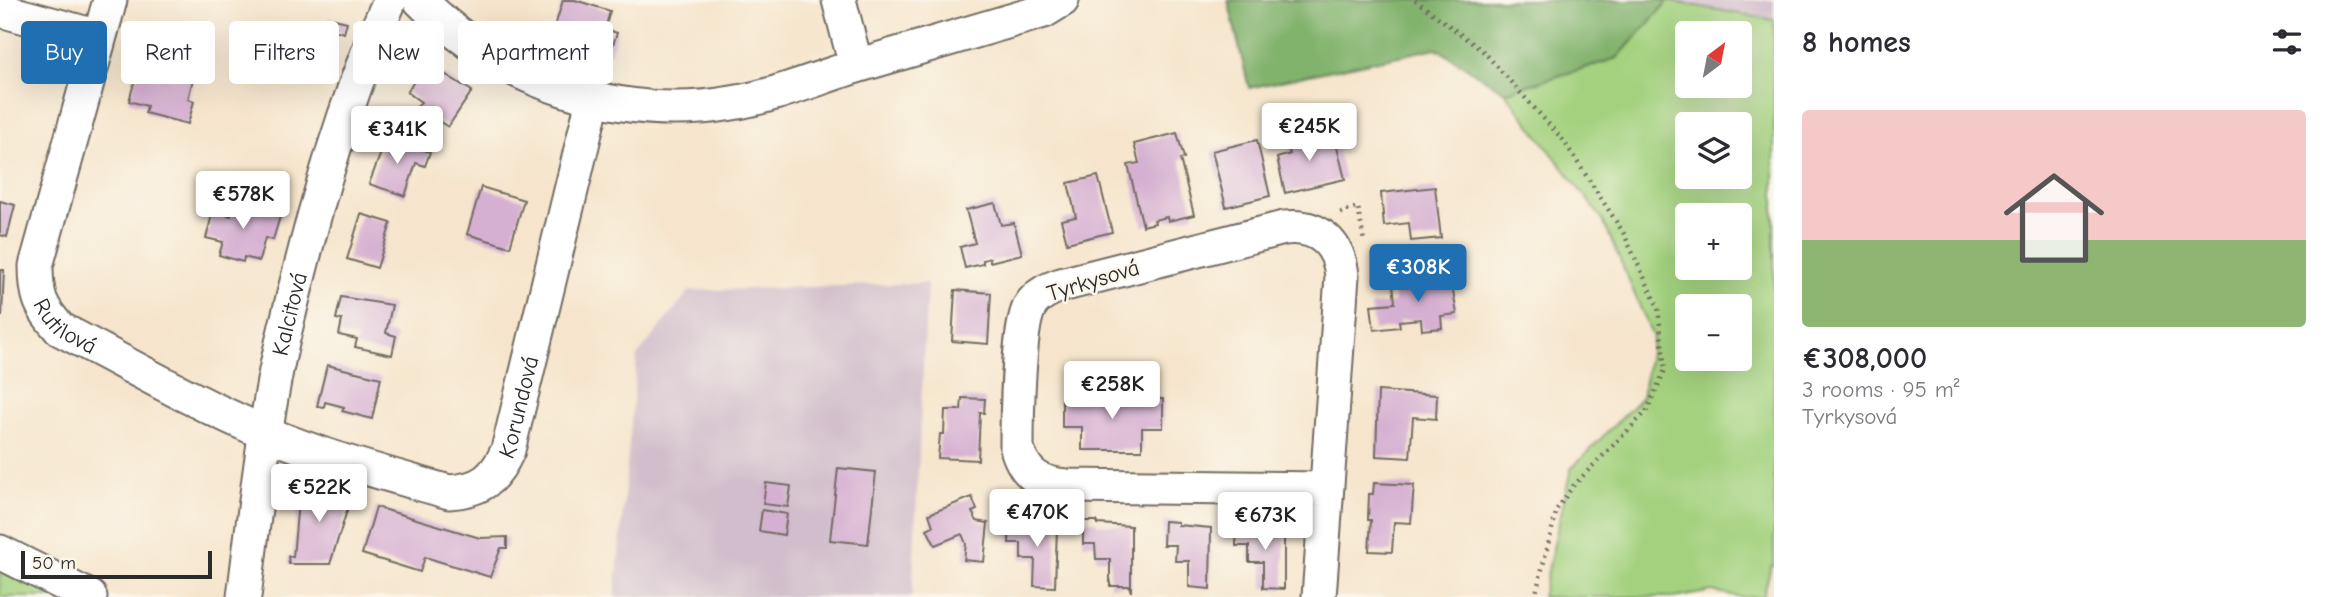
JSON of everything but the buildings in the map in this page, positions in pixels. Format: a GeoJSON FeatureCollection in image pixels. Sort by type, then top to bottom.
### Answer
{"type":"FeatureCollection","features":[{"type":"Feature","properties":{"kind":"street","name":"Rutilová"},"geometry":{"type":"LineString","coordinates":[[104,21],[110,0]]}},
{"type":"Feature","properties":{"kind":"street","name":"Kalcitová"},"geometry":{"type":"LineString","coordinates":[[244,597],[275,377],[324,176],[352,89],[390,0]]}},
{"type":"Feature","properties":{"kind":"street"},"geometry":{"type":"LineString","coordinates":[[420,0],[474,44],[557,88],[593,100],[634,107],[683,108],[732,103],[782,91],[856,66],[1044,11],[1062,0]]}},
{"type":"Feature","properties":{"kind":"street"},"geometry":{"type":"LineString","coordinates":[[839,0],[856,66]]}},
{"type":"Feature","properties":{"kind":"street"},"geometry":{"type":"LineString","coordinates":[[0,10],[40,21]]}},
{"type":"Feature","properties":{"kind":"street","name":"Rutilová"},"geometry":{"type":"LineString","coordinates":[[86,84],[36,266],[36,291],[46,314],[60,329],[265,433]]}},
{"type":"Feature","properties":{"kind":"street","name":"Korundová"},"geometry":{"type":"LineString","coordinates":[[265,433],[329,457],[449,492],[467,491],[485,482],[500,467],[508,450],[593,100]]}},
{"type":"Feature","properties":{"kind":"street","name":"Tyrkysová"},"geometry":{"type":"LineString","coordinates":[[1319,597],[1342,276],[1336,249],[1313,231],[1299,226],[1284,228],[1061,285],[1037,296],[1030,305],[1023,337],[1017,448],[1029,474],[1040,482],[1067,486],[1326,489]]}},
{"type":"Feature","properties":{"kind":"street"},"geometry":{"type":"LineString","coordinates":[[0,552],[90,597]]}},
{"type":"Feature","properties":{"kind":"path"},"geometry":{"type":"LineString","coordinates":[[1415,0],[1484,52],[1563,140],[1623,233],[1658,307],[1665,370],[1646,412],[1573,486],[1557,509],[1535,597]]}},
{"type":"Feature","properties":{"kind":"shaded area"},"geometry":{"type":"Polygon","coordinates":[[[1659,0],[1774,0],[1774,20],[1755,17],[1659,0]]]}},
{"type":"Feature","properties":{"kind":"shaded area"},"geometry":{"type":"Polygon","coordinates":[[[927,283],[912,597],[615,597],[637,356],[689,291],[927,283]]]}},
{"type":"Feature","properties":{"kind":"green space"},"geometry":{"type":"Polygon","coordinates":[[[1228,0],[1668,1],[1617,58],[1505,92],[1436,48],[1249,88],[1228,0]]]}},
{"type":"Feature","properties":{"kind":"green space"},"geometry":{"type":"Polygon","coordinates":[[[1668,1],[1774,20],[1774,566],[1771,566],[1763,597],[1740,597],[1712,591],[1680,597],[1542,597],[1571,469],[1642,397],[1653,337],[1603,220],[1505,92],[1617,58],[1668,1]]]}},
{"type":"Feature","properties":{"kind":"green space"},"geometry":{"type":"Polygon","coordinates":[[[0,565],[70,597],[0,597],[0,565]]]}}]}
